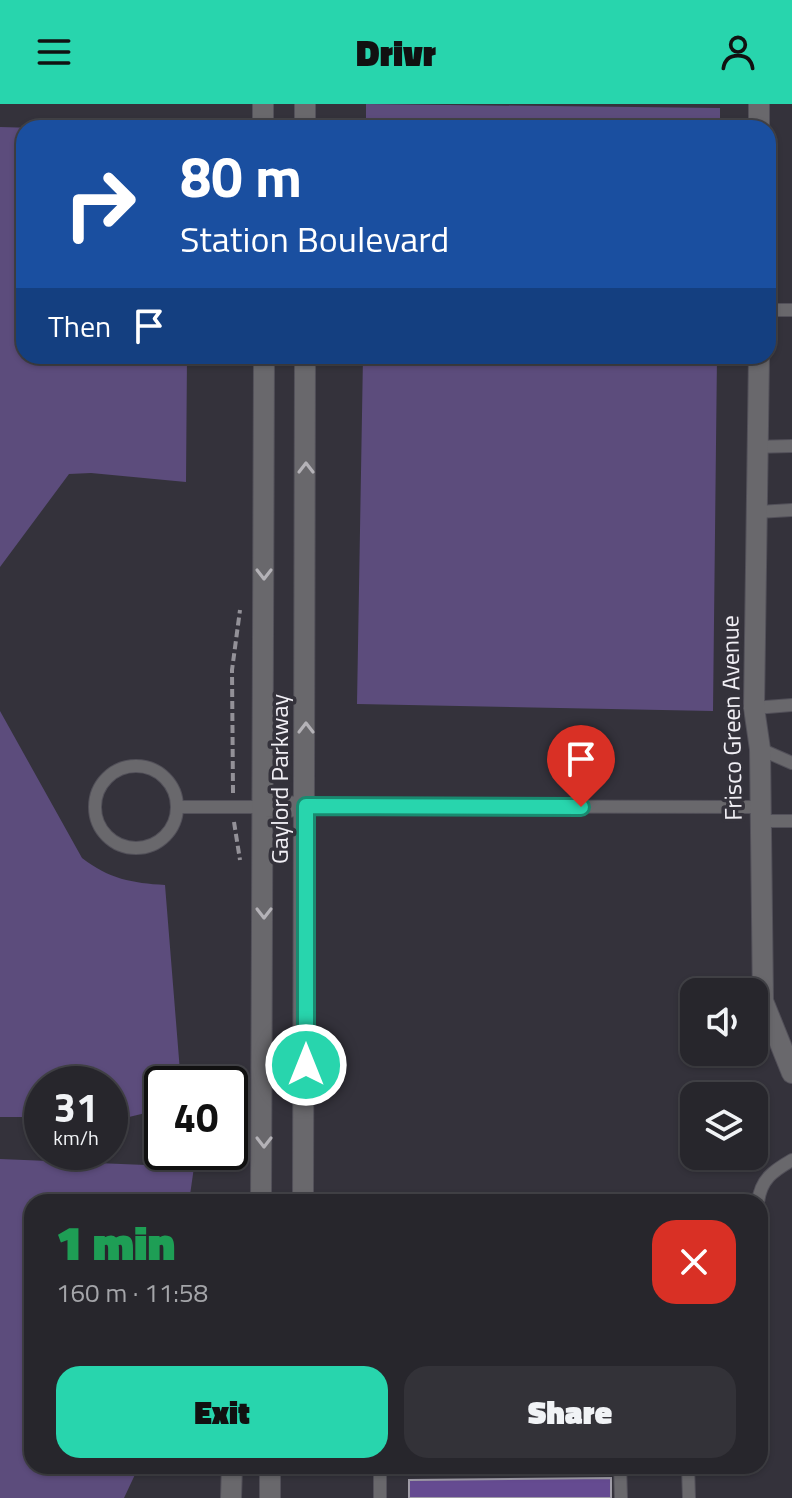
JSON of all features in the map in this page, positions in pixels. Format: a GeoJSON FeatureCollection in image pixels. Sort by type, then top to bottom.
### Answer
{"type":"FeatureCollection","features":[{"type":"Feature","properties":{"kind":"street","name":"Gaylord Parkway"},"geometry":{"type":"LineString","coordinates":[[261,1194],[264,364]]}},
{"type":"Feature","properties":{"kind":"street","name":"Gaylord Parkway"},"geometry":{"type":"LineString","coordinates":[[303,1194],[305,364]]}},
{"type":"Feature","properties":{"kind":"street","name":"Frisco Green Avenue"},"geometry":{"type":"LineString","coordinates":[[759,364],[754,708],[760,749],[763,1001],[792,1073]]}},
{"type":"Feature","properties":{"kind":"street"},"geometry":{"type":"LineString","coordinates":[[264,807],[306,806]]}},
{"type":"Feature","properties":{"kind":"street"},"geometry":{"type":"LineString","coordinates":[[231,1498],[232,1474]]}},
{"type":"Feature","properties":{"kind":"street"},"geometry":{"type":"LineString","coordinates":[[270,1474],[270,1498]]}},
{"type":"Feature","properties":{"kind":"lane"},"geometry":{"type":"LineString","coordinates":[[757,447],[792,446]]}},
{"type":"Feature","properties":{"kind":"lane"},"geometry":{"type":"LineString","coordinates":[[757,512],[792,510]]}},
{"type":"Feature","properties":{"kind":"lane"},"geometry":{"type":"LineString","coordinates":[[754,708],[792,705]]}},
{"type":"Feature","properties":{"kind":"lane"},"geometry":{"type":"LineString","coordinates":[[760,749],[792,763]]}},
{"type":"Feature","properties":{"kind":"lane"},"geometry":{"type":"LineString","coordinates":[[136,766],[162,775],[171,786],[177,807],[173,827],[164,838],[140,849],[127,848],[104,835],[94,811],[100,786],[109,775],[136,766]]}},
{"type":"Feature","properties":{"kind":"lane"},"geometry":{"type":"LineString","coordinates":[[306,806],[761,814],[792,821]]}},
{"type":"Feature","properties":{"kind":"lane"},"geometry":{"type":"LineString","coordinates":[[177,807],[264,807]]}},
{"type":"Feature","properties":{"kind":"lane"},"geometry":{"type":"LineString","coordinates":[[759,1194],[769,1174],[792,1160]]}},
{"type":"Feature","properties":{"kind":"lane"},"geometry":{"type":"LineString","coordinates":[[380,1474],[380,1498]]}},
{"type":"Feature","properties":{"kind":"lane"},"geometry":{"type":"LineString","coordinates":[[620,1474],[621,1498]]}},
{"type":"Feature","properties":{"kind":"lane"},"geometry":{"type":"LineString","coordinates":[[688,1474],[689,1498]]}},
{"type":"Feature","properties":{"kind":"path"},"geometry":{"type":"LineString","coordinates":[[234,776],[232,670],[242,602]]}},
{"type":"Feature","properties":{"kind":"shaded area"},"geometry":{"type":"Polygon","coordinates":[[[366,104],[720,108],[720,120],[366,120],[366,104]]]}},
{"type":"Feature","properties":{"kind":"shaded area"},"geometry":{"type":"Polygon","coordinates":[[[0,127],[16,127],[16,364],[187,364],[186,482],[91,473],[69,474],[0,567],[0,127]]]}},
{"type":"Feature","properties":{"kind":"shaded area"},"geometry":{"type":"Polygon","coordinates":[[[363,364],[717,364],[713,711],[357,704],[363,364]]]}},
{"type":"Feature","properties":{"kind":"shaded area"},"geometry":{"type":"Polygon","coordinates":[[[0,711],[82,858],[121,879],[165,885],[180,1066],[144,1066],[144,1113],[128,1117],[128,1066],[24,1066],[24,1117],[0,1117],[0,711]]]}},
{"type":"Feature","properties":{"kind":"shaded area"},"geometry":{"type":"Polygon","coordinates":[[[0,1159],[24,1160],[24,1170],[128,1170],[128,1164],[144,1165],[144,1170],[194,1170],[190,1194],[24,1194],[24,1474],[135,1474],[124,1498],[0,1498],[0,1159]]]}},
{"type":"Feature","properties":{"kind":"building"},"geometry":{"type":"Polygon","coordinates":[[[611,1478],[611,1498],[409,1498],[409,1480],[611,1478]]]}},
{"type":"Feature","properties":{"kind":"route"},"geometry":{"type":"LineString","coordinates":[[306,1065],[306,806],[581,807]]}}]}
